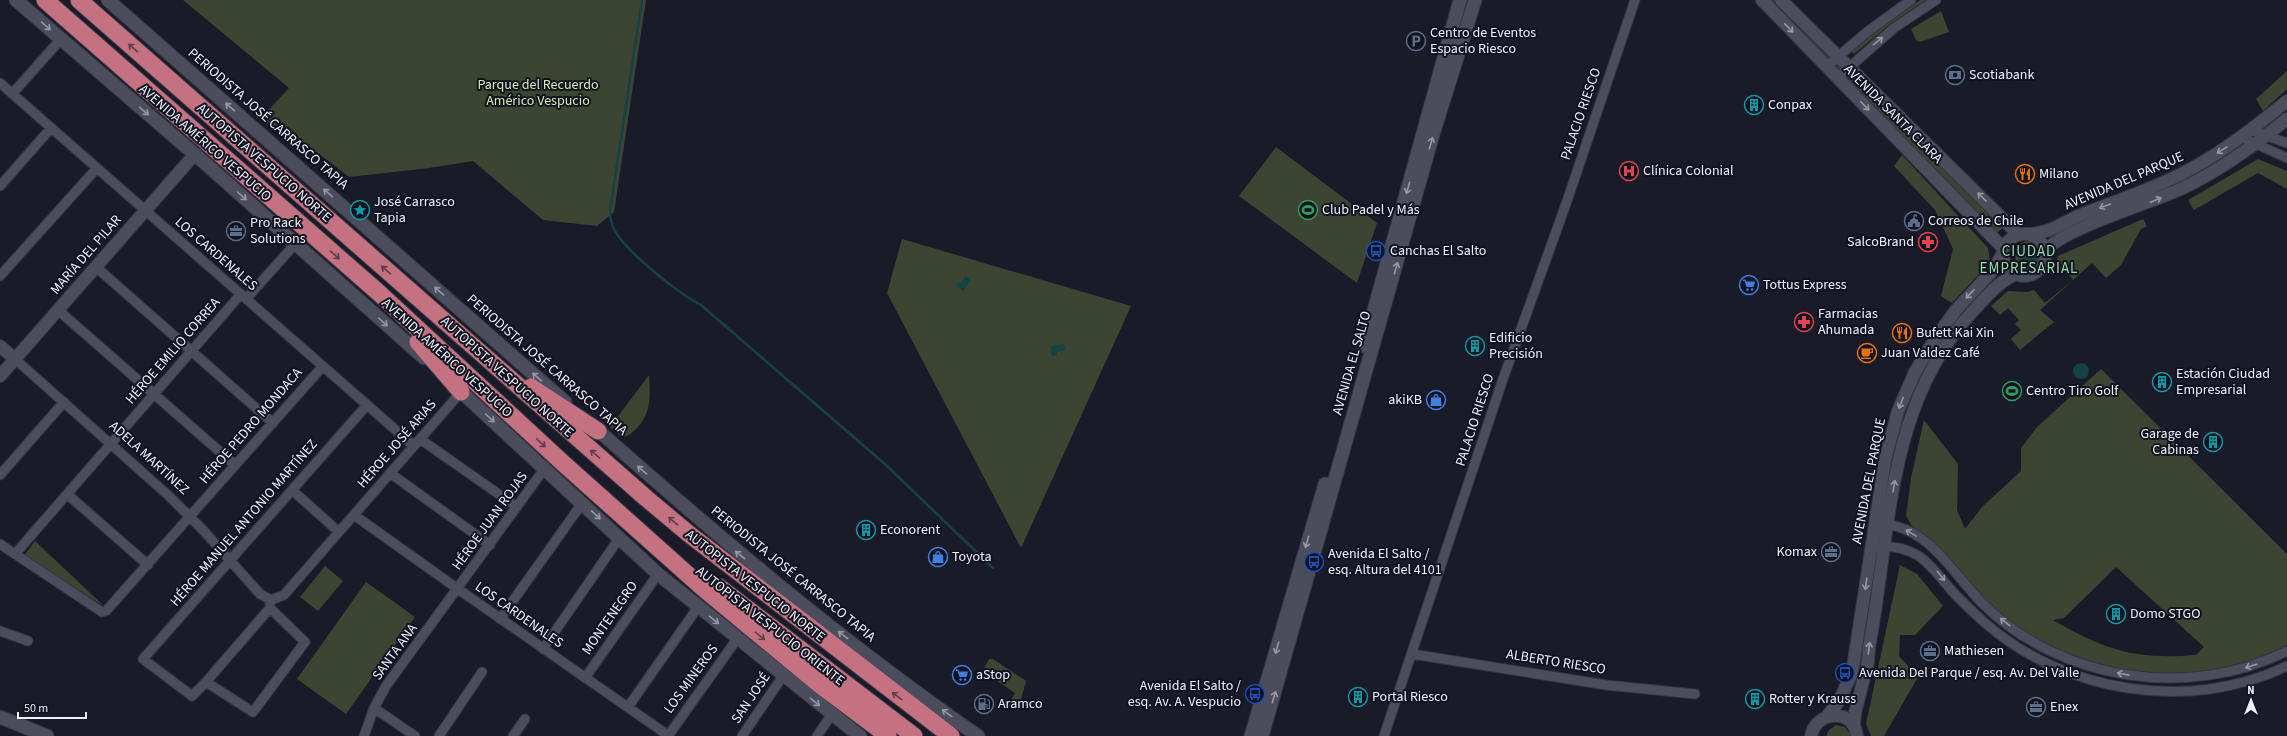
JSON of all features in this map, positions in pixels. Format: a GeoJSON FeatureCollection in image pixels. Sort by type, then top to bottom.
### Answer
{"type":"FeatureCollection","features":[{"type":"Feature","properties":{"kind":"highway","name":"AUTOPISTA VESPUCIO NORTE"},"geometry":{"type":"LineString","coordinates":[[45,0],[379,293],[625,518],[764,639],[888,736]]}},
{"type":"Feature","properties":{"kind":"highway","name":"AUTOPISTA VESPUCIO NORTE"},"geometry":{"type":"LineString","coordinates":[[79,0],[689,534],[951,736]]}},
{"type":"Feature","properties":{"kind":"highway"},"geometry":{"type":"LineString","coordinates":[[379,293],[461,392]]}},
{"type":"Feature","properties":{"kind":"highway"},"geometry":{"type":"LineString","coordinates":[[489,360],[598,431]]}},
{"type":"Feature","properties":{"kind":"highway","name":"AUTOPISTA VESPUCIO ORIENTE"},"geometry":{"type":"LineString","coordinates":[[625,518],[661,541],[831,674],[914,736]]}},
{"type":"Feature","properties":{"kind":"main road","name":"AVENIDA AMÉRICO VESPUCIO"},"geometry":{"type":"LineString","coordinates":[[16,0],[296,243],[545,468],[658,574],[783,676],[860,736]]}},
{"type":"Feature","properties":{"kind":"main road","name":"PERIODISTA JOSÉ CARRASCO TAPIA"},"geometry":{"type":"LineString","coordinates":[[108,0],[736,552],[887,670],[978,736]]}},
{"type":"Feature","properties":{"kind":"main road","name":"AVENIDA EL SALTO"},"geometry":{"type":"LineString","coordinates":[[1260,736],[1339,434],[1460,0]]}},
{"type":"Feature","properties":{"kind":"main road","name":"AVENIDA EL SALTO"},"geometry":{"type":"LineString","coordinates":[[1260,736],[1434,131],[1474,0]]}},
{"type":"Feature","properties":{"kind":"main road"},"geometry":{"type":"LineString","coordinates":[[0,717],[47,736]]}},
{"type":"Feature","properties":{"kind":"street","name":"PALACIO RIESCO"},"geometry":{"type":"LineString","coordinates":[[1384,736],[1503,379],[1566,204],[1635,0]]}},
{"type":"Feature","properties":{"kind":"street","name":"AVENIDA SANTA CLARA"},"geometry":{"type":"LineString","coordinates":[[1762,0],[2004,251]]}},
{"type":"Feature","properties":{"kind":"street","name":"AVENIDA SANTA CLARA"},"geometry":{"type":"LineString","coordinates":[[1781,0],[2023,234]]}},
{"type":"Feature","properties":{"kind":"street"},"geometry":{"type":"LineString","coordinates":[[1826,67],[1872,28],[1911,0]]}},
{"type":"Feature","properties":{"kind":"street"},"geometry":{"type":"LineString","coordinates":[[1837,78],[1896,26],[1936,0]]}},
{"type":"Feature","properties":{"kind":"street"},"geometry":{"type":"LineString","coordinates":[[12,94],[61,39]]}},
{"type":"Feature","properties":{"kind":"street","name":"LOS CARDENALES"},"geometry":{"type":"LineString","coordinates":[[0,83],[414,446]]}},
{"type":"Feature","properties":{"kind":"street","name":"AVENIDA DEL PARQUE"},"geometry":{"type":"LineString","coordinates":[[2023,234],[2046,232],[2073,218],[2156,186],[2188,171],[2251,130],[2287,101]]}},
{"type":"Feature","properties":{"kind":"street","name":"AVENIDA DEL PARQUE"},"geometry":{"type":"LineString","coordinates":[[2045,252],[2049,247],[2074,232],[2193,183],[2254,145],[2287,119]]}},
{"type":"Feature","properties":{"kind":"street"},"geometry":{"type":"LineString","coordinates":[[1,183],[51,128]]}},
{"type":"Feature","properties":{"kind":"street"},"geometry":{"type":"LineString","coordinates":[[2251,130],[2287,143]]}},
{"type":"Feature","properties":{"kind":"street"},"geometry":{"type":"LineString","coordinates":[[2241,137],[2254,145],[2287,158]]}},
{"type":"Feature","properties":{"kind":"street","name":"MARÍA DEL PILAR"},"geometry":{"type":"LineString","coordinates":[[0,376],[195,154]]}},
{"type":"Feature","properties":{"kind":"street"},"geometry":{"type":"LineString","coordinates":[[0,276],[97,168]]}},
{"type":"Feature","properties":{"kind":"street"},"geometry":{"type":"LineString","coordinates":[[2023,234],[2038,240],[2045,252],[2043,264],[2040,269],[2029,275],[2016,274],[2006,266],[2004,251],[2008,241],[2023,234]]}},
{"type":"Feature","properties":{"kind":"street","name":"HÉROE EMILIO CORREA"},"geometry":{"type":"LineString","coordinates":[[15,554],[192,351],[296,243]]}},
{"type":"Feature","properties":{"kind":"street","name":"AVENIDA DEL PARQUE"},"geometry":{"type":"LineString","coordinates":[[1811,736],[1816,723],[1828,716],[1839,701],[1852,673],[1889,441],[1909,384],[1943,326],[1966,298],[1994,269],[2004,251]]}},
{"type":"Feature","properties":{"kind":"street"},"geometry":{"type":"LineString","coordinates":[[96,267],[273,423]]}},
{"type":"Feature","properties":{"kind":"street","name":"AVENIDA DEL PARQUE"},"geometry":{"type":"LineString","coordinates":[[1856,731],[1855,713],[1868,662],[1884,546],[1906,428],[1925,381],[1948,342],[1967,317],[2000,284],[2016,274]]}},
{"type":"Feature","properties":{"kind":"street"},"geometry":{"type":"LineString","coordinates":[[58,310],[235,465]]}},
{"type":"Feature","properties":{"kind":"street","name":"ADELA MARTÍNEZ"},"geometry":{"type":"LineString","coordinates":[[0,346],[190,516],[305,642],[253,712],[206,682]]}},
{"type":"Feature","properties":{"kind":"street","name":"HÉROE PEDRO MONDACA"},"geometry":{"type":"LineString","coordinates":[[15,554],[104,612],[148,565],[323,366]]}},
{"type":"Feature","properties":{"kind":"street","name":"HÉROE JOSÉ ARIAS"},"geometry":{"type":"LineString","coordinates":[[270,604],[284,595],[461,392]]}},
{"type":"Feature","properties":{"kind":"street"},"geometry":{"type":"LineString","coordinates":[[0,476],[64,402]]}},
{"type":"Feature","properties":{"kind":"street","name":"HÉROE MANUEL ANTONIO MARTÍNEZ"},"geometry":{"type":"LineString","coordinates":[[206,682],[192,696],[143,659],[367,405]]}},
{"type":"Feature","properties":{"kind":"street"},"geometry":{"type":"LineString","coordinates":[[420,439],[517,507]]}},
{"type":"Feature","properties":{"kind":"street","name":"HÉROE JUAN ROJAS"},"geometry":{"type":"LineString","coordinates":[[458,589],[545,468]]}},
{"type":"Feature","properties":{"kind":"street"},"geometry":{"type":"LineString","coordinates":[[390,473],[490,545]]}},
{"type":"Feature","properties":{"kind":"street"},"geometry":{"type":"LineString","coordinates":[[292,490],[339,532]]}},
{"type":"Feature","properties":{"kind":"street"},"geometry":{"type":"LineString","coordinates":[[67,494],[148,565]]}},
{"type":"Feature","properties":{"kind":"street"},"geometry":{"type":"LineString","coordinates":[[500,619],[582,502]]}},
{"type":"Feature","properties":{"kind":"street","name":"LOS CARDENALES"},"geometry":{"type":"LineString","coordinates":[[354,515],[500,619],[669,736]]}},
{"type":"Feature","properties":{"kind":"street"},"geometry":{"type":"LineString","coordinates":[[1875,524],[1888,524],[1902,527],[1936,550],[1984,604],[2022,634],[2045,647],[2098,668],[2132,676],[2170,679],[2191,678],[2246,667],[2287,651]]}},
{"type":"Feature","properties":{"kind":"street"},"geometry":{"type":"LineString","coordinates":[[543,649],[620,537]]}},
{"type":"Feature","properties":{"kind":"street"},"geometry":{"type":"LineString","coordinates":[[0,544],[15,554]]}},
{"type":"Feature","properties":{"kind":"street"},"geometry":{"type":"LineString","coordinates":[[1872,545],[1904,548],[1927,560],[1971,611],[2014,645],[2066,672],[2104,684],[2131,689],[2190,691],[2242,683],[2287,666]]}},
{"type":"Feature","properties":{"kind":"street","name":"MONTENEGRO"},"geometry":{"type":"LineString","coordinates":[[585,678],[658,574]]}},
{"type":"Feature","properties":{"kind":"street","name":"SANTA ANA"},"geometry":{"type":"LineString","coordinates":[[364,736],[374,708],[386,686],[458,589]]}},
{"type":"Feature","properties":{"kind":"street"},"geometry":{"type":"LineString","coordinates":[[206,682],[270,604]]}},
{"type":"Feature","properties":{"kind":"street"},"geometry":{"type":"LineString","coordinates":[[628,707],[698,607]]}},
{"type":"Feature","properties":{"kind":"street"},"geometry":{"type":"LineString","coordinates":[[0,631],[28,641]]}},
{"type":"Feature","properties":{"kind":"street"},"geometry":{"type":"LineString","coordinates":[[2014,645],[2020,645],[2023,643],[2022,634]]}},
{"type":"Feature","properties":{"kind":"street","name":"LOS MINEROS"},"geometry":{"type":"LineString","coordinates":[[669,736],[737,639]]}},
{"type":"Feature","properties":{"kind":"street"},"geometry":{"type":"LineString","coordinates":[[2037,658],[2034,654],[2036,650],[2045,647]]}},
{"type":"Feature","properties":{"kind":"street","name":"ALBERTO RIESCO"},"geometry":{"type":"LineString","coordinates":[[1412,654],[1606,685],[1695,694]]}},
{"type":"Feature","properties":{"kind":"street"},"geometry":{"type":"LineString","coordinates":[[439,736],[482,672]]}},
{"type":"Feature","properties":{"kind":"street","name":"SAN JOSÉ"},"geometry":{"type":"LineString","coordinates":[[742,736],[783,676]]}},
{"type":"Feature","properties":{"kind":"street"},"geometry":{"type":"LineString","coordinates":[[2190,691],[2188,683],[2191,678]]}},
{"type":"Feature","properties":{"kind":"street"},"geometry":{"type":"LineString","coordinates":[[2168,691],[2174,685],[2170,679]]}},
{"type":"Feature","properties":{"kind":"street"},"geometry":{"type":"LineString","coordinates":[[374,708],[415,736]]}},
{"type":"Feature","properties":{"kind":"street"},"geometry":{"type":"LineString","coordinates":[[817,736],[832,714]]}},
{"type":"Feature","properties":{"kind":"street"},"geometry":{"type":"LineString","coordinates":[[1828,716],[1843,716],[1856,731]]}},
{"type":"Feature","properties":{"kind":"street"},"geometry":{"type":"LineString","coordinates":[[513,736],[525,719]]}},
{"type":"Feature","properties":{"kind":"green space","name":"Parque del Recuerdo Américo Vespucio"},"geometry":{"type":"Polygon","coordinates":[[[183,0],[646,0],[614,212],[597,226],[543,220],[473,161],[429,168],[349,177],[292,133],[286,139],[261,118],[289,88],[183,0]]]}},
{"type":"Feature","properties":{"kind":"green space"},"geometry":{"type":"Polygon","coordinates":[[[1768,0],[1775,0],[1914,136],[2003,228],[1997,233],[1768,0]]]}},
{"type":"Feature","properties":{"kind":"green space"},"geometry":{"type":"Polygon","coordinates":[[[1920,0],[1926,0],[1890,24],[1854,54],[1851,51],[1873,32],[1920,0]]]}},
{"type":"Feature","properties":{"kind":"green space"},"geometry":{"type":"Polygon","coordinates":[[[1941,11],[1949,32],[1920,42],[1916,40],[1911,29],[1941,11]]]}},
{"type":"Feature","properties":{"kind":"green space"},"geometry":{"type":"Polygon","coordinates":[[[2287,71],[2287,89],[2263,111],[2256,99],[2287,71]]]}},
{"type":"Feature","properties":{"kind":"green space","name":"Club Padel y Más"},"geometry":{"type":"Polygon","coordinates":[[[1276,147],[1377,223],[1357,283],[1239,196],[1276,147]]]}},
{"type":"Feature","properties":{"kind":"green space"},"geometry":{"type":"Polygon","coordinates":[[[2232,149],[2237,150],[2171,188],[2053,238],[2048,235],[2232,149]]]}},
{"type":"Feature","properties":{"kind":"green space"},"geometry":{"type":"Polygon","coordinates":[[[1902,155],[1988,248],[1990,262],[1952,303],[1941,296],[1953,249],[1935,210],[1894,166],[1902,155]]]}},
{"type":"Feature","properties":{"kind":"green space"},"geometry":{"type":"Polygon","coordinates":[[[2258,159],[2287,171],[2287,189],[2258,173],[2194,210],[2188,200],[2258,159]]]}},
{"type":"Feature","properties":{"kind":"green space"},"geometry":{"type":"Polygon","coordinates":[[[2143,219],[2147,226],[2141,229],[2121,265],[2106,278],[2092,263],[2040,310],[2054,322],[2020,350],[2011,339],[2021,330],[2015,324],[2019,320],[2008,308],[2000,315],[1991,306],[2008,291],[2027,292],[2034,290],[2045,303],[2073,280],[2057,260],[2058,256],[2143,219]]]}},
{"type":"Feature","properties":{"kind":"green space"},"geometry":{"type":"Polygon","coordinates":[[[902,239],[1131,306],[1021,548],[887,293],[902,239]]]}},
{"type":"Feature","properties":{"kind":"green space"},"geometry":{"type":"Polygon","coordinates":[[[2029,241],[2039,245],[2043,255],[2039,265],[2029,269],[2019,265],[2015,255],[2019,245],[2029,241]]]}},
{"type":"Feature","properties":{"kind":"green space"},"geometry":{"type":"Polygon","coordinates":[[[2101,369],[2287,554],[2287,645],[2255,659],[2220,668],[2185,672],[2149,672],[2114,668],[2079,659],[2046,645],[2016,627],[1989,605],[1915,531],[1906,516],[1911,478],[1924,420],[1958,464],[1957,510],[1965,529],[1982,507],[2021,471],[2021,448],[2037,427],[2101,369]],[[2116,567],[2064,618],[2053,620],[2089,639],[2121,651],[2155,656],[2196,655],[2204,647],[2116,567]]]}},
{"type":"Feature","properties":{"kind":"green space"},"geometry":{"type":"Polygon","coordinates":[[[649,375],[650,397],[648,410],[642,422],[634,431],[624,437],[621,437],[610,427],[649,375]]]}},
{"type":"Feature","properties":{"kind":"green space"},"geometry":{"type":"Polygon","coordinates":[[[35,541],[104,606],[24,556],[35,541]]]}},
{"type":"Feature","properties":{"kind":"green space"},"geometry":{"type":"Polygon","coordinates":[[[1900,565],[1917,574],[1943,606],[1915,635],[1900,635],[1899,656],[1918,677],[1884,736],[1871,736],[1866,724],[1900,565]]]}},
{"type":"Feature","properties":{"kind":"green space"},"geometry":{"type":"Polygon","coordinates":[[[325,566],[343,581],[318,611],[300,597],[325,566]]]}},
{"type":"Feature","properties":{"kind":"green space"},"geometry":{"type":"Polygon","coordinates":[[[366,582],[415,617],[346,714],[297,679],[366,582]]]}},
{"type":"Feature","properties":{"kind":"green space"},"geometry":{"type":"Polygon","coordinates":[[[989,659],[993,659],[1026,681],[1018,711],[1008,705],[1015,693],[983,671],[989,659]]]}},
{"type":"Feature","properties":{"kind":"green space"},"geometry":{"type":"Polygon","coordinates":[[[1836,725],[1845,727],[1851,736],[1826,736],[1829,730],[1836,725]]]}},
{"type":"Feature","properties":{"kind":"shaded area"},"geometry":{"type":"Polygon","coordinates":[[[2029,245],[2036,248],[2039,255],[2036,262],[2029,265],[2022,262],[2019,255],[2022,248],[2029,245]]]}},
{"type":"Feature","properties":{"kind":"shaded area"},"geometry":{"type":"Polygon","coordinates":[[[966,276],[971,280],[963,291],[956,286],[959,282],[961,283],[966,276]]]}},
{"type":"Feature","properties":{"kind":"shaded area"},"geometry":{"type":"Polygon","coordinates":[[[1064,344],[1065,350],[1057,352],[1057,355],[1052,356],[1050,346],[1064,344]]]}},
{"type":"Feature","properties":{"kind":"shaded area"},"geometry":{"type":"Polygon","coordinates":[[[2081,363],[2087,365],[2089,371],[2087,377],[2081,379],[2075,377],[2073,371],[2075,365],[2081,363]]]}},
{"type":"Feature","properties":{"kind":"waterway"},"geometry":{"type":"LineString","coordinates":[[642,0],[610,211],[611,221],[615,231],[630,250],[654,272],[691,300],[701,305],[886,465],[993,568]]}},
{"type":"Feature","properties":{"kind":"place","name":"Centro de Eventos Espacio Riesco"},"geometry":{"type":"Point","coordinates":[1416,41]}},
{"type":"Feature","properties":{"kind":"place","name":"Scotiabank"},"geometry":{"type":"Point","coordinates":[1955,75]}},
{"type":"Feature","properties":{"kind":"place","name":"Conpax"},"geometry":{"type":"Point","coordinates":[1754,105]}},
{"type":"Feature","properties":{"kind":"place","name":"Clínica Colonial"},"geometry":{"type":"Point","coordinates":[1629,171]}},
{"type":"Feature","properties":{"kind":"place","name":"Milano"},"geometry":{"type":"Point","coordinates":[2025,174]}},
{"type":"Feature","properties":{"kind":"place","name":"José Carrasco Tapia"},"geometry":{"type":"Point","coordinates":[360,210]}},
{"type":"Feature","properties":{"kind":"place","name":"Club Padel y Más"},"geometry":{"type":"Point","coordinates":[1308,210]}},
{"type":"Feature","properties":{"kind":"place","name":"Correos de Chile"},"geometry":{"type":"Point","coordinates":[1914,221]}},
{"type":"Feature","properties":{"kind":"place","name":"Pro Rack Solutions"},"geometry":{"type":"Point","coordinates":[236,231]}},
{"type":"Feature","properties":{"kind":"place","name":"SalcoBrand"},"geometry":{"type":"Point","coordinates":[1928,242]}},
{"type":"Feature","properties":{"kind":"place","name":"Canchas El Salto"},"geometry":{"type":"Point","coordinates":[1376,251]}},
{"type":"Feature","properties":{"kind":"place","name":"Tottus Express"},"geometry":{"type":"Point","coordinates":[1749,285]}},
{"type":"Feature","properties":{"kind":"place","name":"Farmacias Ahumada"},"geometry":{"type":"Point","coordinates":[1804,322]}},
{"type":"Feature","properties":{"kind":"place","name":"Bufett Kai Xin"},"geometry":{"type":"Point","coordinates":[1902,333]}},
{"type":"Feature","properties":{"kind":"place","name":"Edificio Precisión"},"geometry":{"type":"Point","coordinates":[1475,346]}},
{"type":"Feature","properties":{"kind":"place","name":"Juan Valdez Café"},"geometry":{"type":"Point","coordinates":[1867,353]}},
{"type":"Feature","properties":{"kind":"place","name":"Estación Ciudad Empresarial"},"geometry":{"type":"Point","coordinates":[2162,382]}},
{"type":"Feature","properties":{"kind":"place","name":"Centro Tiro Golf"},"geometry":{"type":"Point","coordinates":[2012,391]}},
{"type":"Feature","properties":{"kind":"place","name":"akiKB"},"geometry":{"type":"Point","coordinates":[1436,400]}},
{"type":"Feature","properties":{"kind":"place","name":"Garage de Cabinas"},"geometry":{"type":"Point","coordinates":[2213,442]}},
{"type":"Feature","properties":{"kind":"place","name":"Econorent"},"geometry":{"type":"Point","coordinates":[866,530]}},
{"type":"Feature","properties":{"kind":"place","name":"Komax"},"geometry":{"type":"Point","coordinates":[1831,552]}},
{"type":"Feature","properties":{"kind":"place","name":"Toyota"},"geometry":{"type":"Point","coordinates":[938,557]}},
{"type":"Feature","properties":{"kind":"place","name":"Avenida El Salto / esq. Altura del 4101"},"geometry":{"type":"Point","coordinates":[1314,562]}},
{"type":"Feature","properties":{"kind":"place","name":"Domo STGO"},"geometry":{"type":"Point","coordinates":[2116,614]}},
{"type":"Feature","properties":{"kind":"place","name":"Mathiesen"},"geometry":{"type":"Point","coordinates":[1930,651]}},
{"type":"Feature","properties":{"kind":"place","name":"Avenida Del Parque / esq. Av. Del Valle"},"geometry":{"type":"Point","coordinates":[1845,673]}},
{"type":"Feature","properties":{"kind":"place","name":"aStop"},"geometry":{"type":"Point","coordinates":[962,675]}},
{"type":"Feature","properties":{"kind":"place","name":"Avenida El Salto / esq. Av. A. Vespucio"},"geometry":{"type":"Point","coordinates":[1255,694]}},
{"type":"Feature","properties":{"kind":"place","name":"Portal Riesco"},"geometry":{"type":"Point","coordinates":[1358,697]}},
{"type":"Feature","properties":{"kind":"place","name":"Rotter y Krauss"},"geometry":{"type":"Point","coordinates":[1755,699]}},
{"type":"Feature","properties":{"kind":"place","name":"Aramco"},"geometry":{"type":"Point","coordinates":[984,704]}},
{"type":"Feature","properties":{"kind":"place","name":"Enex"},"geometry":{"type":"Point","coordinates":[2036,707]}},
{"type":"Feature","properties":{"kind":"district","name":"CIUDAD EMPRESARIAL"},"geometry":{"type":"Point","coordinates":[2029,260]}}]}
